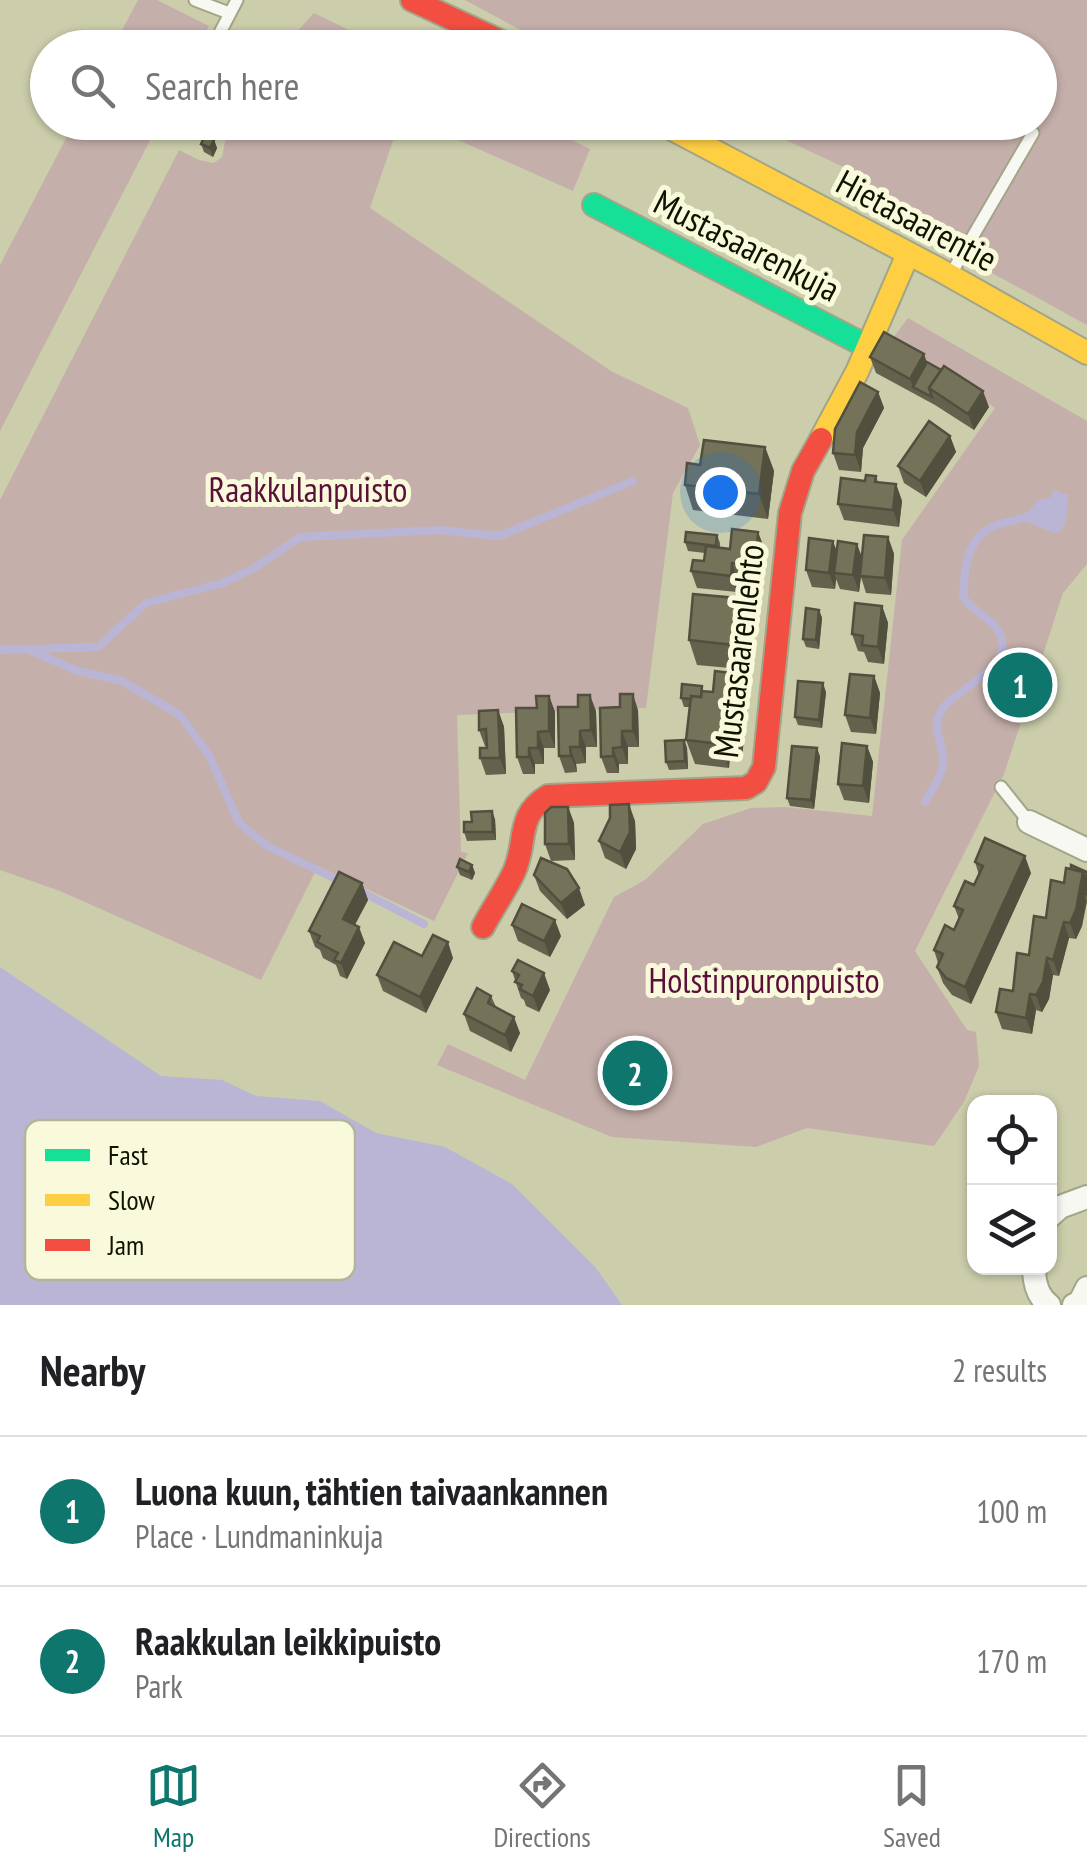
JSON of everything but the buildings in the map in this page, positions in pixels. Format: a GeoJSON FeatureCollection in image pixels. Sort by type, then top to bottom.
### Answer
{"type":"FeatureCollection","features":[{"type":"Feature","properties":{"kind":"street"},"geometry":{"type":"LineString","coordinates":[[412,0],[478,30]]}},
{"type":"Feature","properties":{"kind":"street"},"geometry":{"type":"LineString","coordinates":[[441,0],[489,30]]}},
{"type":"Feature","properties":{"kind":"street","name":"Hietasaarentie"},"geometry":{"type":"LineString","coordinates":[[694,140],[1087,353]]}},
{"type":"Feature","properties":{"kind":"street","name":"Mustasaarenkuja"},"geometry":{"type":"LineString","coordinates":[[594,205],[868,347]]}},
{"type":"Feature","properties":{"kind":"street","name":"Mustasaarenlehto"},"geometry":{"type":"LineString","coordinates":[[483,926],[518,862],[526,814],[535,802],[548,796],[746,788],[756,782],[764,766],[790,513],[802,471],[868,347],[908,254]]}},
{"type":"Feature","properties":{"kind":"street"},"geometry":{"type":"LineString","coordinates":[[1029,822],[1087,850]]}},
{"type":"Feature","properties":{"kind":"street"},"geometry":{"type":"LineString","coordinates":[[1057,1210],[1087,1197]]}},
{"type":"Feature","properties":{"kind":"street"},"geometry":{"type":"LineString","coordinates":[[1034,1275],[1041,1299],[1049,1305]]}},
{"type":"Feature","properties":{"kind":"street"},"geometry":{"type":"LineString","coordinates":[[1074,1305],[1087,1288]]}},
{"type":"Feature","properties":{"kind":"lane"},"geometry":{"type":"LineString","coordinates":[[194,0],[228,13]]}},
{"type":"Feature","properties":{"kind":"lane"},"geometry":{"type":"LineString","coordinates":[[220,30],[237,0]]}},
{"type":"Feature","properties":{"kind":"lane"},"geometry":{"type":"LineString","coordinates":[[950,276],[1029,140]]}},
{"type":"Feature","properties":{"kind":"lane"},"geometry":{"type":"LineString","coordinates":[[1001,788],[1029,822]]}},
{"type":"Feature","properties":{"kind":"green space"},"geometry":{"type":"Polygon","coordinates":[[[138,0],[157,0],[209,26],[207,30],[122,30],[138,0]]]}},
{"type":"Feature","properties":{"kind":"green space"},"geometry":{"type":"Polygon","coordinates":[[[465,0],[1087,0],[1087,325],[870,206],[872,190],[865,177],[786,140],[1057,140],[1057,30],[521,30],[465,0]]]}},
{"type":"Feature","properties":{"kind":"green space"},"geometry":{"type":"Polygon","coordinates":[[[314,13],[349,30],[298,30],[314,13]]]}},
{"type":"Feature","properties":{"kind":"green space"},"geometry":{"type":"Polygon","coordinates":[[[65,140],[150,140],[0,431],[0,265],[65,140]]]}},
{"type":"Feature","properties":{"kind":"green space","name":"Raakkulanpuisto"},"geometry":{"type":"Polygon","coordinates":[[[226,140],[393,140],[370,208],[611,371],[688,408],[700,445],[673,493],[646,708],[457,715],[461,852],[468,853],[434,921],[318,866],[261,980],[60,891],[0,870],[0,500],[179,150],[214,163],[222,157],[226,140]]]}},
{"type":"Feature","properties":{"kind":"green space"},"geometry":{"type":"Polygon","coordinates":[[[458,140],[572,140],[590,149],[573,191],[458,140]]]}},
{"type":"Feature","properties":{"kind":"green space","name":"Holstinpuronpuisto"},"geometry":{"type":"Polygon","coordinates":[[[908,318],[1087,421],[1087,564],[1063,593],[1004,774],[915,951],[967,1030],[976,1032],[979,1066],[964,1102],[934,1146],[807,1128],[756,1147],[612,1137],[437,1065],[448,1044],[525,1080],[614,897],[645,880],[703,824],[751,808],[785,807],[872,816],[902,540],[995,408],[942,371],[889,343],[908,318]]]}},
{"type":"Feature","properties":{"kind":"shaded area"},"geometry":{"type":"Polygon","coordinates":[[[1054,490],[1068,495],[1061,531],[1054,533],[1022,520],[1037,501],[1051,497],[1054,490]]]}},
{"type":"Feature","properties":{"kind":"shaded area"},"geometry":{"type":"Polygon","coordinates":[[[0,967],[161,1076],[222,1080],[256,1096],[320,1101],[353,1120],[25,1120],[25,1280],[355,1280],[355,1121],[376,1133],[445,1147],[512,1184],[596,1268],[622,1305],[0,1305],[0,967]]]}},
{"type":"Feature","properties":{"kind":"waterway"},"geometry":{"type":"LineString","coordinates":[[0,650],[98,647],[146,603],[223,583],[256,567],[300,537],[439,530],[499,536],[633,481]]}},
{"type":"Feature","properties":{"kind":"waterway"},"geometry":{"type":"LineString","coordinates":[[925,802],[943,765],[937,724],[940,713],[983,676],[1001,654],[1003,642],[997,629],[963,597],[969,553],[980,535],[989,529],[1031,515]]}},
{"type":"Feature","properties":{"kind":"waterway"},"geometry":{"type":"LineString","coordinates":[[31,651],[78,671],[122,681],[180,715],[210,757],[239,823],[267,846],[342,882]]}},
{"type":"Feature","properties":{"kind":"waterway"},"geometry":{"type":"LineString","coordinates":[[358,890],[424,924]]}},
{"type":"Feature","properties":{"kind":"traffic: fast"},"geometry":{"type":"LineString","coordinates":[[594,205],[868,347]]}},
{"type":"Feature","properties":{"kind":"traffic: slow"},"geometry":{"type":"LineString","coordinates":[[693,140],[940,270],[1087,353]]}},
{"type":"Feature","properties":{"kind":"traffic: slow"},"geometry":{"type":"LineString","coordinates":[[821,439],[857,372],[908,254]]}},
{"type":"Feature","properties":{"kind":"traffic: jam"},"geometry":{"type":"LineString","coordinates":[[412,0],[476,30]]}},
{"type":"Feature","properties":{"kind":"traffic: jam"},"geometry":{"type":"LineString","coordinates":[[483,927],[514,872],[526,821],[548,796],[746,788],[756,782],[764,767],[790,513],[803,471],[821,439]]}},
{"type":"Feature","properties":{"kind":"place","name":"Luona kuun, tähtien taivaankannen"},"geometry":{"type":"Point","coordinates":[1020,685]}},
{"type":"Feature","properties":{"kind":"place","name":"Raakkulan leikkipuisto"},"geometry":{"type":"Point","coordinates":[635,1073]}}]}
